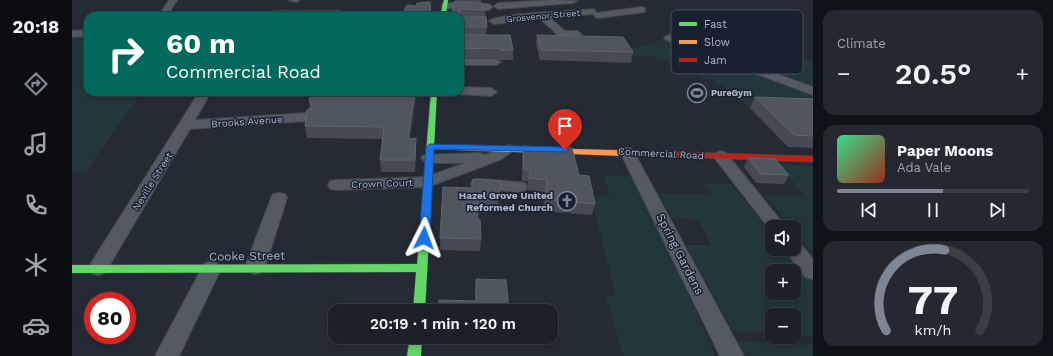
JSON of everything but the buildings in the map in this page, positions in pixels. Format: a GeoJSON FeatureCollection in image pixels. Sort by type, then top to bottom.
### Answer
{"type":"FeatureCollection","features":[{"type":"Feature","properties":{"kind":"main road"},"geometry":{"type":"LineString","coordinates":[[420,304],[434,96]]}},
{"type":"Feature","properties":{"kind":"main road","name":"Commercial Road"},"geometry":{"type":"LineString","coordinates":[[430,152],[508,149],[813,159]]}},
{"type":"Feature","properties":{"kind":"main road","name":"Cooke Street"},"geometry":{"type":"LineString","coordinates":[[72,269],[210,269],[255,267],[423,268]]}},
{"type":"Feature","properties":{"kind":"main road"},"geometry":{"type":"LineString","coordinates":[[414,356],[415,344]]}},
{"type":"Feature","properties":{"kind":"street"},"geometry":{"type":"LineString","coordinates":[[166,12],[173,0]]}},
{"type":"Feature","properties":{"kind":"street"},"geometry":{"type":"LineString","coordinates":[[498,6],[572,0],[597,15]]}},
{"type":"Feature","properties":{"kind":"street"},"geometry":{"type":"LineString","coordinates":[[446,3],[489,7]]}},
{"type":"Feature","properties":{"kind":"street","name":"Grosvenor Street"},"geometry":{"type":"LineString","coordinates":[[494,21],[542,16],[597,15],[642,10]]}},
{"type":"Feature","properties":{"kind":"street"},"geometry":{"type":"LineString","coordinates":[[542,16],[563,36],[577,34]]}},
{"type":"Feature","properties":{"kind":"street"},"geometry":{"type":"LineString","coordinates":[[72,34],[84,33]]}},
{"type":"Feature","properties":{"kind":"street"},"geometry":{"type":"LineString","coordinates":[[464,62],[496,62]]}},
{"type":"Feature","properties":{"kind":"street"},"geometry":{"type":"LineString","coordinates":[[768,74],[813,90]]}},
{"type":"Feature","properties":{"kind":"street"},"geometry":{"type":"LineString","coordinates":[[464,91],[491,92]]}},
{"type":"Feature","properties":{"kind":"street","name":"Neville Street"},"geometry":{"type":"LineString","coordinates":[[98,268],[203,96]]}},
{"type":"Feature","properties":{"kind":"street","name":"Brooks Avenue"},"geometry":{"type":"LineString","coordinates":[[186,125],[307,116]]}},
{"type":"Feature","properties":{"kind":"street","name":"Commercial Road"},"geometry":{"type":"LineString","coordinates":[[428,182],[490,158],[508,149]]}},
{"type":"Feature","properties":{"kind":"street","name":"Commercial Road"},"geometry":{"type":"LineString","coordinates":[[430,152],[490,158]]}},
{"type":"Feature","properties":{"kind":"street","name":"Spring Gardens"},"geometry":{"type":"LineString","coordinates":[[628,152],[732,356]]}},
{"type":"Feature","properties":{"kind":"street"},"geometry":{"type":"LineString","coordinates":[[721,156],[771,220]]}},
{"type":"Feature","properties":{"kind":"street","name":"Crown Court"},"geometry":{"type":"LineString","coordinates":[[336,185],[428,182]]}},
{"type":"Feature","properties":{"kind":"street"},"geometry":{"type":"LineString","coordinates":[[474,184],[519,187]]}},
{"type":"Feature","properties":{"kind":"street"},"geometry":{"type":"LineString","coordinates":[[255,267],[279,198]]}},
{"type":"Feature","properties":{"kind":"street"},"geometry":{"type":"LineString","coordinates":[[799,256],[812,272]]}},
{"type":"Feature","properties":{"kind":"street"},"geometry":{"type":"LineString","coordinates":[[167,356],[210,269]]}},
{"type":"Feature","properties":{"kind":"green space"},"geometry":{"type":"Polygon","coordinates":[[[84,36],[84,96],[139,96],[86,171],[72,173],[72,37],[84,36]]]}},
{"type":"Feature","properties":{"kind":"green space"},"geometry":{"type":"Polygon","coordinates":[[[665,39],[671,41],[671,63],[653,56],[629,56],[626,51],[665,39]]]}},
{"type":"Feature","properties":{"kind":"green space"},"geometry":{"type":"Polygon","coordinates":[[[803,59],[813,63],[813,86],[781,74],[803,74],[803,59]]]}},
{"type":"Feature","properties":{"kind":"green space"},"geometry":{"type":"Polygon","coordinates":[[[698,74],[759,74],[813,94],[813,110],[750,108],[725,87],[716,83],[714,80],[703,79],[701,75],[698,74]]]}},
{"type":"Feature","properties":{"kind":"green space"},"geometry":{"type":"Polygon","coordinates":[[[780,164],[813,166],[813,254],[801,239],[801,220],[785,220],[765,195],[804,196],[780,164]]]}},
{"type":"Feature","properties":{"kind":"green space"},"geometry":{"type":"Polygon","coordinates":[[[603,175],[632,176],[640,197],[684,284],[715,356],[624,356],[605,296],[613,296],[615,292],[591,196],[610,196],[603,175]]]}},
{"type":"Feature","properties":{"kind":"green space"},"geometry":{"type":"Polygon","coordinates":[[[703,183],[731,184],[765,225],[765,256],[789,256],[795,264],[765,264],[765,300],[801,300],[801,270],[813,276],[813,336],[801,335],[801,308],[765,308],[765,333],[733,331],[686,245],[711,245],[698,220],[672,218],[658,193],[711,195],[703,183]]]}},
{"type":"Feature","properties":{"kind":"green space"},"geometry":{"type":"Polygon","coordinates":[[[738,341],[765,342],[765,344],[813,345],[813,356],[744,356],[738,341]]]}},
{"type":"Feature","properties":{"kind":"traffic: fast"},"geometry":{"type":"LineString","coordinates":[[444,12],[446,0]]}},
{"type":"Feature","properties":{"kind":"traffic: fast"},"geometry":{"type":"LineString","coordinates":[[419,304],[434,96]]}},
{"type":"Feature","properties":{"kind":"traffic: fast"},"geometry":{"type":"LineString","coordinates":[[72,269],[423,268]]}},
{"type":"Feature","properties":{"kind":"traffic: fast"},"geometry":{"type":"LineString","coordinates":[[414,356],[415,344]]}},
{"type":"Feature","properties":{"kind":"traffic: slow"},"geometry":{"type":"LineString","coordinates":[[430,147],[650,154]]}},
{"type":"Feature","properties":{"kind":"traffic: jam"},"geometry":{"type":"LineString","coordinates":[[650,154],[813,159]]}},
{"type":"Feature","properties":{"kind":"place","name":"PureGym"},"geometry":{"type":"Point","coordinates":[697,93]}},
{"type":"Feature","properties":{"kind":"place","name":"Hazel Grove United Reformed Church"},"geometry":{"type":"Point","coordinates":[567,201]}},
{"type":"Feature","properties":{"kind":"route"},"geometry":{"type":"LineString","coordinates":[[424,238],[430,147],[565,150]]}}]}
